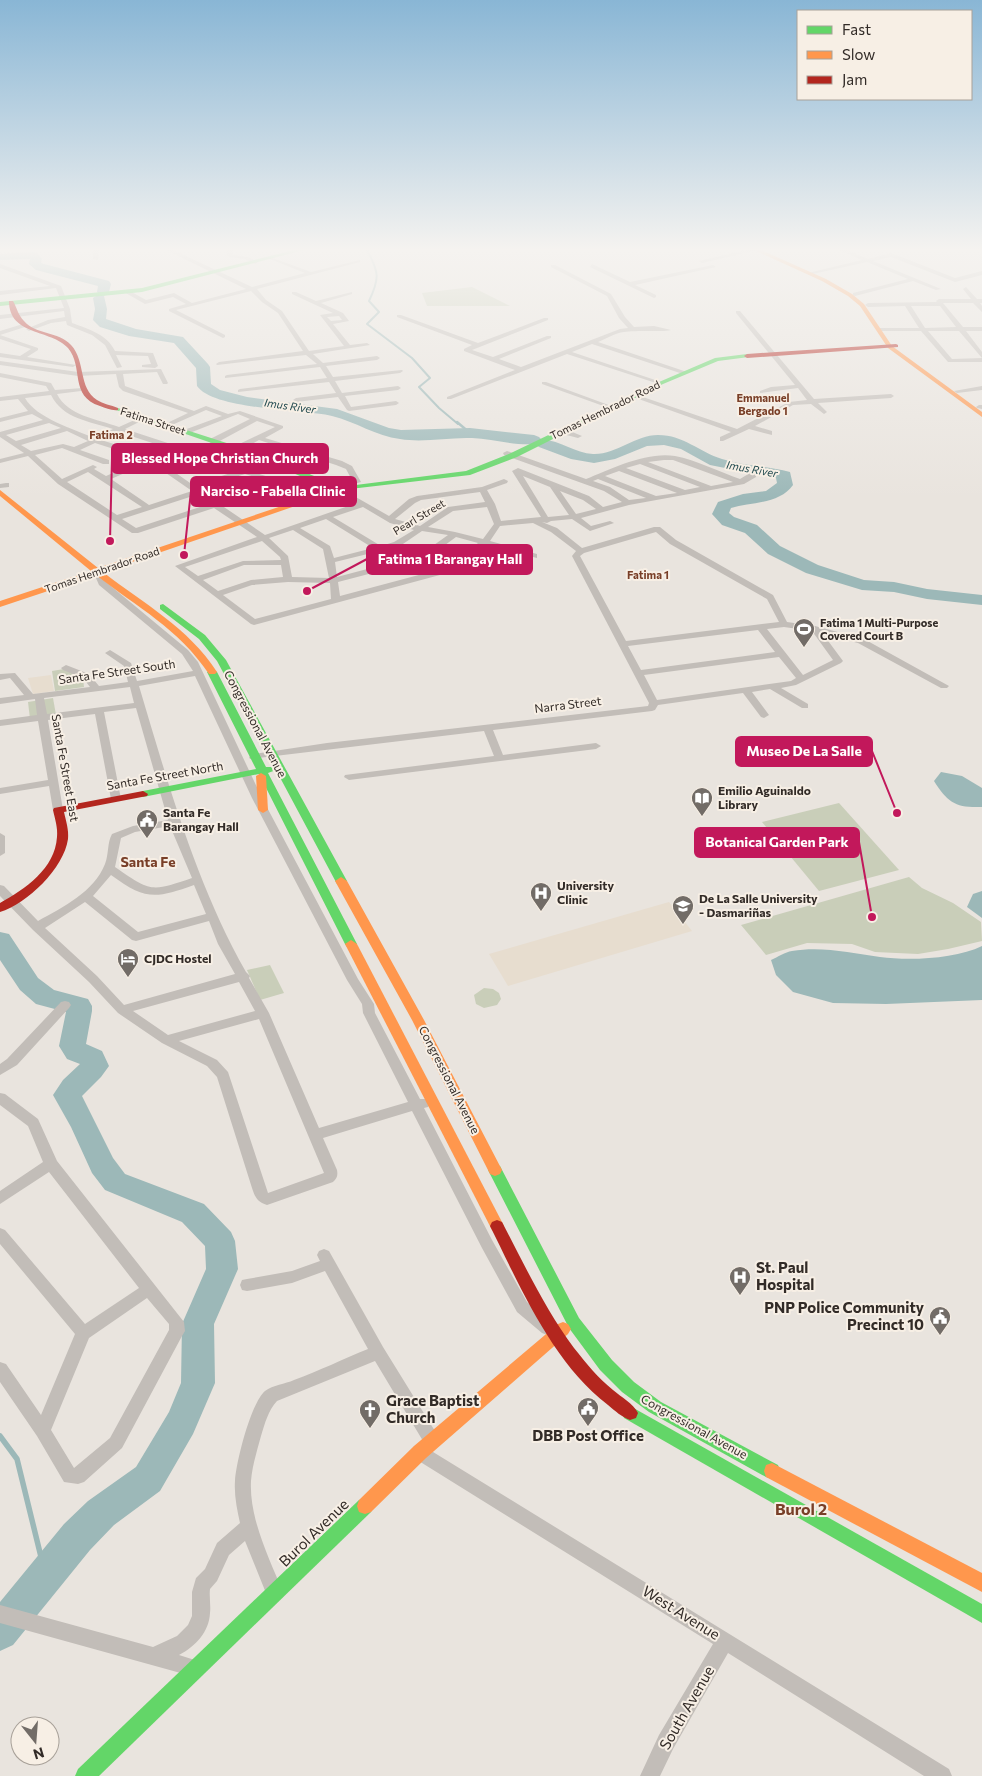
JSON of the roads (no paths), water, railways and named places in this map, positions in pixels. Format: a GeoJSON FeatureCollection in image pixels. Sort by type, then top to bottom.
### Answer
{"type":"FeatureCollection","features":[{"type":"Feature","properties":{"kind":"street"},"geometry":{"type":"LineString","coordinates":[[0,398],[81,389],[75,355],[68,345],[40,333]]}},
{"type":"Feature","properties":{"kind":"street"},"geometry":{"type":"LineString","coordinates":[[89,333],[108,344],[119,369],[122,387],[195,413]]}},
{"type":"Feature","properties":{"kind":"street"},"geometry":{"type":"LineString","coordinates":[[217,333],[223,336]]}},
{"type":"Feature","properties":{"kind":"street"},"geometry":{"type":"LineString","coordinates":[[294,333],[307,352],[322,365],[350,409],[396,403]]}},
{"type":"Feature","properties":{"kind":"street"},"geometry":{"type":"LineString","coordinates":[[336,333],[348,347]]}},
{"type":"Feature","properties":{"kind":"street"},"geometry":{"type":"LineString","coordinates":[[444,333],[477,345]]}},
{"type":"Feature","properties":{"kind":"street"},"geometry":{"type":"LineString","coordinates":[[509,333],[466,350],[522,370]]}},
{"type":"Feature","properties":{"kind":"street"},"geometry":{"type":"LineString","coordinates":[[449,398],[615,333]]}},
{"type":"Feature","properties":{"kind":"street"},"geometry":{"type":"LineString","coordinates":[[755,333],[812,401],[824,412]]}},
{"type":"Feature","properties":{"kind":"street"},"geometry":{"type":"LineString","coordinates":[[884,333],[893,346],[981,410]]}},
{"type":"Feature","properties":{"kind":"street"},"geometry":{"type":"LineString","coordinates":[[926,333],[950,360],[982,360]]}},
{"type":"Feature","properties":{"kind":"street"},"geometry":{"type":"LineString","coordinates":[[962,333],[982,356]]}},
{"type":"Feature","properties":{"kind":"street"},"geometry":{"type":"LineString","coordinates":[[0,335],[36,349],[22,358]]}},
{"type":"Feature","properties":{"kind":"street"},"geometry":{"type":"LineString","coordinates":[[494,359],[550,337]]}},
{"type":"Feature","properties":{"kind":"street"},"geometry":{"type":"LineString","coordinates":[[592,342],[685,373]]}},
{"type":"Feature","properties":{"kind":"street"},"geometry":{"type":"LineString","coordinates":[[219,364],[367,345]]}},
{"type":"Feature","properties":{"kind":"street"},"geometry":{"type":"LineString","coordinates":[[893,346],[981,410]]}},
{"type":"Feature","properties":{"kind":"street","name":"Tomas Hembrador Road"},"geometry":{"type":"LineString","coordinates":[[337,488],[467,473],[558,433],[661,383],[721,358],[893,346]]}},
{"type":"Feature","properties":{"kind":"street"},"geometry":{"type":"LineString","coordinates":[[568,352],[661,383]]}},
{"type":"Feature","properties":{"kind":"street"},"geometry":{"type":"LineString","coordinates":[[112,353],[151,354],[155,366],[119,369]]}},
{"type":"Feature","properties":{"kind":"street"},"geometry":{"type":"LineString","coordinates":[[0,355],[78,369]]}},
{"type":"Feature","properties":{"kind":"street"},"geometry":{"type":"LineString","coordinates":[[227,377],[378,358]]}},
{"type":"Feature","properties":{"kind":"street"},"geometry":{"type":"LineString","coordinates":[[0,363],[78,369],[159,370],[164,383]]}},
{"type":"Feature","properties":{"kind":"street"},"geometry":{"type":"LineString","coordinates":[[2,377],[22,366]]}},
{"type":"Feature","properties":{"kind":"street"},"geometry":{"type":"LineString","coordinates":[[240,391],[400,371]]}},
{"type":"Feature","properties":{"kind":"street"},"geometry":{"type":"LineString","coordinates":[[2,377],[49,384],[61,407],[68,412],[283,484]]}},
{"type":"Feature","properties":{"kind":"street"},"geometry":{"type":"LineString","coordinates":[[544,383],[611,407]]}},
{"type":"Feature","properties":{"kind":"street"},"geometry":{"type":"LineString","coordinates":[[762,392],[772,388],[800,386]]}},
{"type":"Feature","properties":{"kind":"street"},"geometry":{"type":"LineString","coordinates":[[296,400],[398,388]]}},
{"type":"Feature","properties":{"kind":"street"},"geometry":{"type":"LineString","coordinates":[[957,391],[982,388]]}},
{"type":"Feature","properties":{"kind":"street","name":"Fatima Street"},"geometry":{"type":"LineString","coordinates":[[81,389],[87,398],[96,402],[264,458],[308,475],[337,488],[390,519],[420,530],[455,534],[534,556]]}},
{"type":"Feature","properties":{"kind":"street"},"geometry":{"type":"LineString","coordinates":[[20,396],[25,405],[33,412],[49,421],[95,440],[150,459],[263,537],[284,556],[288,579]]}},
{"type":"Feature","properties":{"kind":"street"},"geometry":{"type":"LineString","coordinates":[[635,396],[738,432]]}},
{"type":"Feature","properties":{"kind":"street"},"geometry":{"type":"LineString","coordinates":[[724,439],[791,403],[891,396]]}},
{"type":"Feature","properties":{"kind":"street"},"geometry":{"type":"LineString","coordinates":[[165,426],[206,408],[228,416]]}},
{"type":"Feature","properties":{"kind":"street"},"geometry":{"type":"LineString","coordinates":[[0,420],[33,412]]}},
{"type":"Feature","properties":{"kind":"street"},"geometry":{"type":"LineString","coordinates":[[186,432],[238,412],[281,426],[236,449]]}},
{"type":"Feature","properties":{"kind":"street"},"geometry":{"type":"LineString","coordinates":[[74,450],[143,418]]}},
{"type":"Feature","properties":{"kind":"street"},"geometry":{"type":"LineString","coordinates":[[213,441],[257,418]]}},
{"type":"Feature","properties":{"kind":"street"},"geometry":{"type":"LineString","coordinates":[[0,434],[49,421]]}},
{"type":"Feature","properties":{"kind":"street"},"geometry":{"type":"LineString","coordinates":[[749,426],[769,433]]}},
{"type":"Feature","properties":{"kind":"street"},"geometry":{"type":"LineString","coordinates":[[14,444],[67,429]]}},
{"type":"Feature","properties":{"kind":"street"},"geometry":{"type":"LineString","coordinates":[[558,433],[578,436]]}},
{"type":"Feature","properties":{"kind":"street"},"geometry":{"type":"LineString","coordinates":[[0,434],[29,453],[61,482],[135,531],[308,475]]}},
{"type":"Feature","properties":{"kind":"street"},"geometry":{"type":"LineString","coordinates":[[259,438],[339,463],[349,468],[357,482]]}},
{"type":"Feature","properties":{"kind":"street"},"geometry":{"type":"LineString","coordinates":[[0,461],[63,446],[106,462],[61,482]]}},
{"type":"Feature","properties":{"kind":"street"},"geometry":{"type":"LineString","coordinates":[[516,452],[533,462],[606,489],[628,502]]}},
{"type":"Feature","properties":{"kind":"street","name":"Tomas Hembrador Road"},"geometry":{"type":"LineString","coordinates":[[0,598],[100,569],[357,482],[464,469],[516,452]]}},
{"type":"Feature","properties":{"kind":"street"},"geometry":{"type":"LineString","coordinates":[[585,482],[597,476],[664,457],[674,458],[741,482]]}},
{"type":"Feature","properties":{"kind":"street"},"geometry":{"type":"LineString","coordinates":[[116,518],[148,508],[245,470],[264,458]]}},
{"type":"Feature","properties":{"kind":"street"},"geometry":{"type":"LineString","coordinates":[[106,479],[150,459]]}},
{"type":"Feature","properties":{"kind":"street"},"geometry":{"type":"LineString","coordinates":[[516,471],[533,462]]}},
{"type":"Feature","properties":{"kind":"street"},"geometry":{"type":"LineString","coordinates":[[642,462],[710,488]]}},
{"type":"Feature","properties":{"kind":"street"},"geometry":{"type":"LineString","coordinates":[[88,469],[148,508]]}},
{"type":"Feature","properties":{"kind":"street"},"geometry":{"type":"LineString","coordinates":[[621,469],[685,493]]}},
{"type":"Feature","properties":{"kind":"street"},"geometry":{"type":"LineString","coordinates":[[516,471],[586,498],[602,510]]}},
{"type":"Feature","properties":{"kind":"street"},"geometry":{"type":"LineString","coordinates":[[516,471],[547,521]]}},
{"type":"Feature","properties":{"kind":"street"},"geometry":{"type":"LineString","coordinates":[[498,524],[547,521],[574,517],[628,502],[720,487],[741,482],[753,475]]}},
{"type":"Feature","properties":{"kind":"street"},"geometry":{"type":"LineString","coordinates":[[597,476],[654,498]]}},
{"type":"Feature","properties":{"kind":"street"},"geometry":{"type":"LineString","coordinates":[[390,519],[412,501],[420,498],[483,489],[504,481]]}},
{"type":"Feature","properties":{"kind":"street"},"geometry":{"type":"LineString","coordinates":[[552,484],[574,517],[590,528],[610,523]]}},
{"type":"Feature","properties":{"kind":"street","name":"Congressional Avenue"},"geometry":{"type":"LineString","coordinates":[[1,486],[100,569],[196,631],[209,643],[237,688],[278,767],[418,1020],[574,1324],[598,1358],[616,1378],[654,1407],[982,1584]]}},
{"type":"Feature","properties":{"kind":"street"},"geometry":{"type":"LineString","coordinates":[[483,489],[498,524]]}},
{"type":"Feature","properties":{"kind":"street"},"geometry":{"type":"LineString","coordinates":[[363,504],[179,566],[254,622],[448,570],[485,542],[498,524]]}},
{"type":"Feature","properties":{"kind":"street","name":"Pearl Street"},"geometry":{"type":"LineString","coordinates":[[331,560],[397,544],[451,509],[491,504]]}},
{"type":"Feature","properties":{"kind":"street"},"geometry":{"type":"LineString","coordinates":[[327,516],[381,549]]}},
{"type":"Feature","properties":{"kind":"street"},"geometry":{"type":"LineString","coordinates":[[534,522],[554,530],[581,551]]}},
{"type":"Feature","properties":{"kind":"street"},"geometry":{"type":"LineString","coordinates":[[293,527],[328,548],[336,601]]}},
{"type":"Feature","properties":{"kind":"street"},"geometry":{"type":"LineString","coordinates":[[784,624],[770,597],[673,542],[657,529],[581,551],[576,556],[654,703],[794,683],[838,661],[815,629]]}},
{"type":"Feature","properties":{"kind":"street"},"geometry":{"type":"LineString","coordinates":[[217,594],[251,583],[288,579],[332,581],[423,557],[455,534]]}},
{"type":"Feature","properties":{"kind":"street"},"geometry":{"type":"LineString","coordinates":[[465,557],[502,568]]}},
{"type":"Feature","properties":{"kind":"street"},"geometry":{"type":"LineString","coordinates":[[197,578],[243,563],[286,562]]}},
{"type":"Feature","properties":{"kind":"street","name":"Tomas Hembrador Road"},"geometry":{"type":"LineString","coordinates":[[0,604],[100,569]]}},
{"type":"Feature","properties":{"kind":"street","name":"Congressional Avenue"},"geometry":{"type":"LineString","coordinates":[[100,569],[112,582],[188,640],[200,652],[211,670],[261,771],[432,1100],[555,1334],[571,1358],[603,1393],[636,1416],[982,1614]]}},
{"type":"Feature","properties":{"kind":"street","name":"Congressional Avenue"},"geometry":{"type":"LineString","coordinates":[[100,569],[102,583],[185,652],[198,672],[263,810],[352,980],[368,1004],[369,1013],[417,1104],[486,1244],[522,1307],[555,1334]]}},
{"type":"Feature","properties":{"kind":"street"},"geometry":{"type":"LineString","coordinates":[[624,644],[784,624],[861,640],[944,686]]}},
{"type":"Feature","properties":{"kind":"street"},"geometry":{"type":"LineString","coordinates":[[760,626],[801,679]]}},
{"type":"Feature","properties":{"kind":"street"},"geometry":{"type":"LineString","coordinates":[[0,888],[37,927],[94,979],[122,1010],[166,1040],[212,1063],[223,1075],[258,1188],[264,1198],[328,1178],[331,1175],[263,1012],[224,944],[174,822],[128,665],[110,653]]}},
{"type":"Feature","properties":{"kind":"street"},"geometry":{"type":"LineString","coordinates":[[637,673],[782,654]]}},
{"type":"Feature","properties":{"kind":"street"},"geometry":{"type":"LineString","coordinates":[[66,668],[86,676],[97,688]]}},
{"type":"Feature","properties":{"kind":"street","name":"Santa Fe Street South"},"geometry":{"type":"LineString","coordinates":[[0,701],[134,684],[198,672]]}},
{"type":"Feature","properties":{"kind":"street"},"geometry":{"type":"LineString","coordinates":[[0,676],[12,675],[34,697]]}},
{"type":"Feature","properties":{"kind":"street"},"geometry":{"type":"LineString","coordinates":[[772,686],[805,706]]}},
{"type":"Feature","properties":{"kind":"street"},"geometry":{"type":"LineString","coordinates":[[746,690],[764,715]]}},
{"type":"Feature","properties":{"kind":"street","name":"Santa Fe Street East"},"geometry":{"type":"LineString","coordinates":[[0,908],[13,901],[38,882],[54,862],[62,840],[42,718],[34,697]]}},
{"type":"Feature","properties":{"kind":"street","name":"Narra Street"},"geometry":{"type":"LineString","coordinates":[[254,757],[652,708],[654,703]]}},
{"type":"Feature","properties":{"kind":"street"},"geometry":{"type":"LineString","coordinates":[[0,723],[140,705]]}},
{"type":"Feature","properties":{"kind":"street"},"geometry":{"type":"LineString","coordinates":[[99,710],[116,799]]}},
{"type":"Feature","properties":{"kind":"street"},"geometry":{"type":"LineString","coordinates":[[487,727],[500,759]]}},
{"type":"Feature","properties":{"kind":"street"},"geometry":{"type":"LineString","coordinates":[[348,777],[596,746]]}},
{"type":"Feature","properties":{"kind":"street","name":"Santa Fe Street North"},"geometry":{"type":"LineString","coordinates":[[58,810],[166,791],[278,767]]}},
{"type":"Feature","properties":{"kind":"street"},"geometry":{"type":"LineString","coordinates":[[261,771],[263,810]]}},
{"type":"Feature","properties":{"kind":"street"},"geometry":{"type":"LineString","coordinates":[[246,775],[279,806]]}},
{"type":"Feature","properties":{"kind":"street"},"geometry":{"type":"LineString","coordinates":[[0,791],[53,782]]}},
{"type":"Feature","properties":{"kind":"street"},"geometry":{"type":"LineString","coordinates":[[37,927],[85,896],[99,883],[109,868],[114,854],[116,836],[133,829],[174,822]]}},
{"type":"Feature","properties":{"kind":"street"},"geometry":{"type":"LineString","coordinates":[[0,836],[0,853]]}},
{"type":"Feature","properties":{"kind":"street"},"geometry":{"type":"LineString","coordinates":[[109,868],[141,889],[151,892],[161,891],[198,880]]}},
{"type":"Feature","properties":{"kind":"street"},"geometry":{"type":"LineString","coordinates":[[85,896],[136,937],[212,916]]}},
{"type":"Feature","properties":{"kind":"street"},"geometry":{"type":"LineString","coordinates":[[122,1010],[244,976]]}},
{"type":"Feature","properties":{"kind":"street"},"geometry":{"type":"LineString","coordinates":[[0,1070],[12,1062],[65,1005]]}},
{"type":"Feature","properties":{"kind":"street"},"geometry":{"type":"LineString","coordinates":[[166,1040],[263,1012]]}},
{"type":"Feature","properties":{"kind":"street"},"geometry":{"type":"LineString","coordinates":[[0,1098],[33,1123],[51,1164],[176,1322],[176,1331],[116,1443],[78,1476],[72,1477],[0,1369]]}},
{"type":"Feature","properties":{"kind":"street"},"geometry":{"type":"LineString","coordinates":[[314,1135],[432,1100]]}},
{"type":"Feature","properties":{"kind":"street"},"geometry":{"type":"LineString","coordinates":[[0,1198],[51,1164]]}},
{"type":"Feature","properties":{"kind":"street"},"geometry":{"type":"LineString","coordinates":[[0,1234],[83,1333]]}},
{"type":"Feature","properties":{"kind":"street"},"geometry":{"type":"LineString","coordinates":[[247,1285],[292,1277],[326,1259],[378,1352],[426,1446]]}},
{"type":"Feature","properties":{"kind":"street"},"geometry":{"type":"LineString","coordinates":[[43,1431],[83,1333],[149,1289]]}},
{"type":"Feature","properties":{"kind":"street","name":"Burol Avenue"},"geometry":{"type":"LineString","coordinates":[[85,1776],[426,1446],[555,1334],[574,1324]]}},
{"type":"Feature","properties":{"kind":"street"},"geometry":{"type":"LineString","coordinates":[[274,1592],[244,1504],[243,1483],[263,1404],[277,1393],[296,1387],[378,1352]]}},
{"type":"Feature","properties":{"kind":"street","name":"West Avenue"},"geometry":{"type":"LineString","coordinates":[[426,1446],[725,1641],[942,1776]]}},
{"type":"Feature","properties":{"kind":"street"},"geometry":{"type":"LineString","coordinates":[[154,1656],[176,1648],[195,1631],[201,1616],[202,1584],[211,1575],[223,1550],[250,1526]]}},
{"type":"Feature","properties":{"kind":"street"},"geometry":{"type":"LineString","coordinates":[[0,1614],[197,1669]]}},
{"type":"Feature","properties":{"kind":"street","name":"South Avenue"},"geometry":{"type":"LineString","coordinates":[[650,1776],[666,1742],[725,1641]]}},
{"type":"Feature","properties":{"kind":"water"},"geometry":{"type":"Polygon","coordinates":[[[941,772],[962,776],[982,788],[982,807],[959,805],[948,799],[934,781],[941,772]]]}},
{"type":"Feature","properties":{"kind":"water"},"geometry":{"type":"Polygon","coordinates":[[[982,891],[982,918],[967,907],[973,894],[982,891]]]}},
{"type":"Feature","properties":{"kind":"water"},"geometry":{"type":"Polygon","coordinates":[[[982,946],[982,1000],[886,1004],[833,1003],[793,992],[776,975],[771,960],[784,953],[814,949],[880,957],[918,959],[959,954],[982,946]]]}},
{"type":"Feature","properties":{"kind":"waterway","name":"Imus River"},"geometry":{"type":"LineString","coordinates":[[134,333],[178,340],[203,367],[204,386],[215,393],[247,401],[337,413],[375,429],[401,435],[470,433],[534,440]]}},
{"type":"Feature","properties":{"kind":"waterway"},"geometry":{"type":"LineString","coordinates":[[379,333],[412,358],[430,378],[419,387],[458,424]]}},
{"type":"Feature","properties":{"kind":"waterway"},"geometry":{"type":"LineString","coordinates":[[457,422],[470,433]]}},
{"type":"Feature","properties":{"kind":"waterway","name":"Imus River"},"geometry":{"type":"LineString","coordinates":[[544,444],[585,457],[602,458],[642,442],[656,440],[673,441],[716,462],[784,475],[785,485],[771,495],[743,499],[724,505],[720,514],[728,521],[751,529],[774,550],[812,569],[862,585],[894,587],[927,594],[982,600]]}},
{"type":"Feature","properties":{"kind":"waterway"},"geometry":{"type":"LineString","coordinates":[[0,940],[29,984],[45,997],[79,1006],[72,1046],[77,1052],[92,1058],[95,1066],[67,1095],[84,1125],[102,1165],[115,1182],[193,1213],[220,1241],[222,1269],[198,1324],[198,1383],[181,1423],[148,1479],[101,1513],[77,1537],[0,1632]]}},
{"type":"Feature","properties":{"kind":"waterway"},"geometry":{"type":"LineString","coordinates":[[0,1436],[17,1459],[43,1565],[43,1578]]}},
{"type":"Feature","properties":{"kind":"place","name":"Blessed Hope Christian Church"},"geometry":{"type":"Point","coordinates":[110,541]}},
{"type":"Feature","properties":{"kind":"place","name":"Narciso - Fabella Clinic"},"geometry":{"type":"Point","coordinates":[184,555]}},
{"type":"Feature","properties":{"kind":"place","name":"Fatima 1 Barangay Hall"},"geometry":{"type":"Point","coordinates":[307,591]}},
{"type":"Feature","properties":{"kind":"place","name":"Fatima 1 Multi-Purpose Covered Court B"},"geometry":{"type":"Point","coordinates":[804,648]}},
{"type":"Feature","properties":{"kind":"place","name":"Museo De La Salle"},"geometry":{"type":"Point","coordinates":[897,813]}},
{"type":"Feature","properties":{"kind":"place","name":"Emilio Aguinaldo Library"},"geometry":{"type":"Point","coordinates":[702,817]}},
{"type":"Feature","properties":{"kind":"place","name":"Santa Fe Barangay Hall"},"geometry":{"type":"Point","coordinates":[147,839]}},
{"type":"Feature","properties":{"kind":"place","name":"University Clinic"},"geometry":{"type":"Point","coordinates":[541,912]}},
{"type":"Feature","properties":{"kind":"place","name":"Botanical Garden Park"},"geometry":{"type":"Point","coordinates":[872,917]}},
{"type":"Feature","properties":{"kind":"place","name":"De La Salle University - Dasmariñas"},"geometry":{"type":"Point","coordinates":[683,925]}},
{"type":"Feature","properties":{"kind":"place","name":"CJDC Hostel"},"geometry":{"type":"Point","coordinates":[128,978]}},
{"type":"Feature","properties":{"kind":"place","name":"St. Paul Hospital"},"geometry":{"type":"Point","coordinates":[740,1296]}},
{"type":"Feature","properties":{"kind":"place","name":"PNP Police Community Precinct 10"},"geometry":{"type":"Point","coordinates":[940,1336]}},
{"type":"Feature","properties":{"kind":"place","name":"DBB Post Office"},"geometry":{"type":"Point","coordinates":[588,1427]}},
{"type":"Feature","properties":{"kind":"place","name":"Grace Baptist Church"},"geometry":{"type":"Point","coordinates":[370,1429]}},
{"type":"Feature","properties":{"kind":"district","name":"Emmanuel Bergado 1"},"geometry":{"type":"Point","coordinates":[763,404]}},
{"type":"Feature","properties":{"kind":"district","name":"Fatima 2"},"geometry":{"type":"Point","coordinates":[111,435]}},
{"type":"Feature","properties":{"kind":"district","name":"Fatima 1"},"geometry":{"type":"Point","coordinates":[648,575]}},
{"type":"Feature","properties":{"kind":"district","name":"Santa Fe"},"geometry":{"type":"Point","coordinates":[148,862]}},
{"type":"Feature","properties":{"kind":"district","name":"Burol 2"},"geometry":{"type":"Point","coordinates":[801,1509]}}]}
